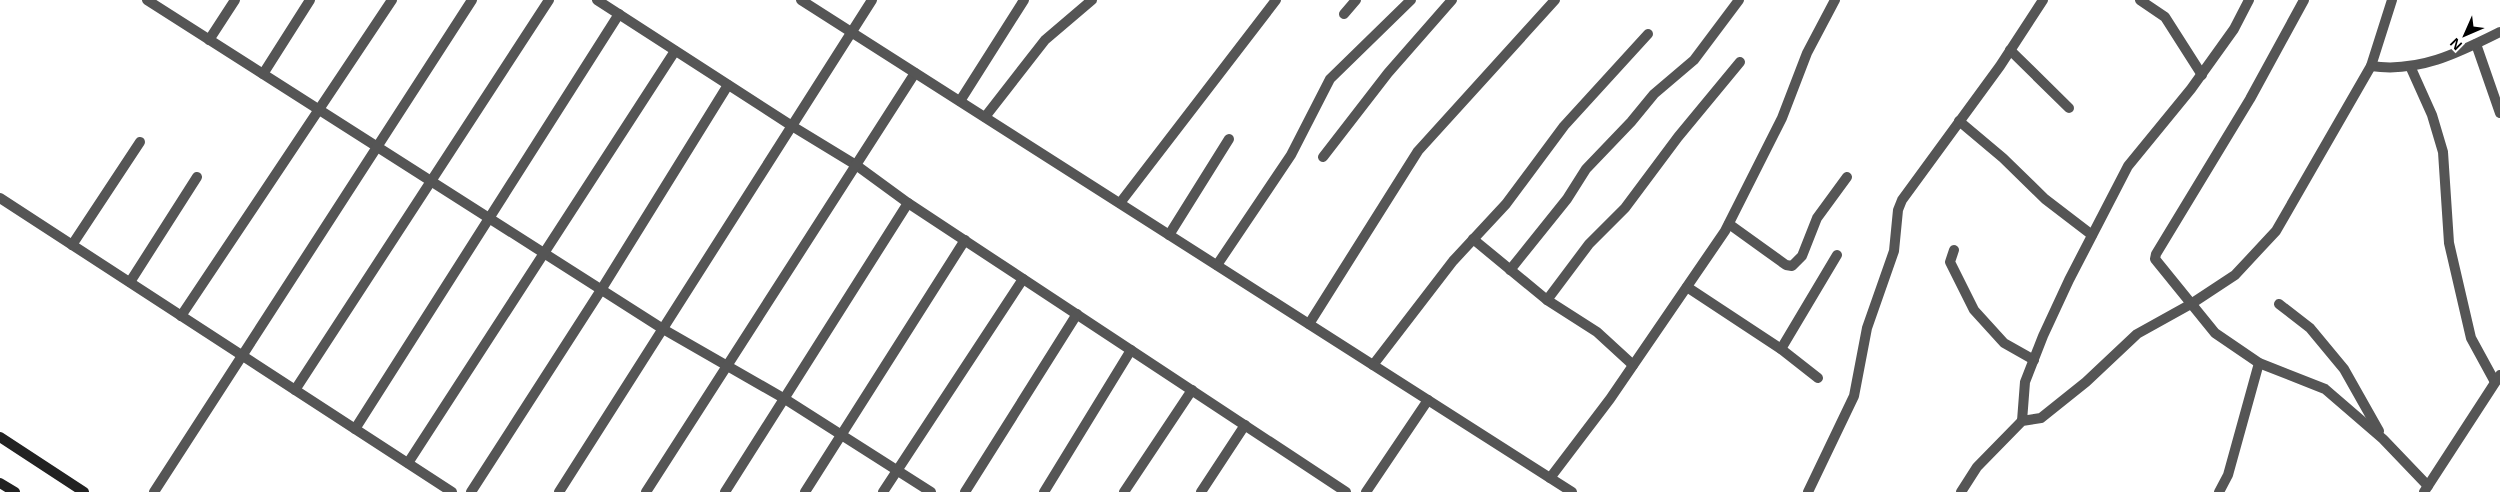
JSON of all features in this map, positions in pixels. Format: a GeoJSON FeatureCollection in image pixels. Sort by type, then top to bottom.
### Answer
{"type":"FeatureCollection","features":[{"type":"Feature","properties":{"kind":"main road"},"geometry":{"type":"LineString","coordinates":[[0,437],[84,492]]}},
{"type":"Feature","properties":{"kind":"main road"},"geometry":{"type":"LineString","coordinates":[[0,483],[14,492]]}},
{"type":"Feature","properties":{"kind":"street"},"geometry":{"type":"LineString","coordinates":[[147,0],[663,329],[785,399],[931,492]]}},
{"type":"Feature","properties":{"kind":"street"},"geometry":{"type":"LineString","coordinates":[[209,40],[235,0]]}},
{"type":"Feature","properties":{"kind":"street"},"geometry":{"type":"LineString","coordinates":[[263,74],[310,0]]}},
{"type":"Feature","properties":{"kind":"street"},"geometry":{"type":"LineString","coordinates":[[182,316],[392,0]]}},
{"type":"Feature","properties":{"kind":"street"},"geometry":{"type":"LineString","coordinates":[[154,492],[472,0]]}},
{"type":"Feature","properties":{"kind":"street"},"geometry":{"type":"LineString","coordinates":[[295,390],[433,181],[549,0]]}},
{"type":"Feature","properties":{"kind":"street"},"geometry":{"type":"LineString","coordinates":[[597,0],[856,165],[908,203],[1346,492]]}},
{"type":"Feature","properties":{"kind":"street"},"geometry":{"type":"LineString","coordinates":[[801,0],[1571,492]]}},
{"type":"Feature","properties":{"kind":"street"},"geometry":{"type":"LineString","coordinates":[[960,101],[1024,0]]}},
{"type":"Feature","properties":{"kind":"street"},"geometry":{"type":"LineString","coordinates":[[985,117],[1045,40],[1092,0]]}},
{"type":"Feature","properties":{"kind":"street"},"geometry":{"type":"LineString","coordinates":[[1120,203],[1276,0]]}},
{"type":"Feature","properties":{"kind":"street"},"geometry":{"type":"LineString","coordinates":[[1344,14],[1356,0]]}},
{"type":"Feature","properties":{"kind":"street"},"geometry":{"type":"LineString","coordinates":[[1217,265],[1291,155],[1330,80],[1411,0]]}},
{"type":"Feature","properties":{"kind":"street"},"geometry":{"type":"LineString","coordinates":[[1323,157],[1388,73],[1452,0]]}},
{"type":"Feature","properties":{"kind":"street"},"geometry":{"type":"LineString","coordinates":[[1309,324],[1418,151],[1555,0]]}},
{"type":"Feature","properties":{"kind":"street"},"geometry":{"type":"LineString","coordinates":[[1510,270],[1567,199],[1586,169],[1632,122],[1654,94],[1694,60],[1739,0]]}},
{"type":"Feature","properties":{"kind":"street"},"geometry":{"type":"LineString","coordinates":[[1550,478],[1633,366],[1728,224],[1782,118],[1807,53],[1835,0]]}},
{"type":"Feature","properties":{"kind":"street"},"geometry":{"type":"LineString","coordinates":[[1808,492],[1854,396],[1868,328],[1894,251],[1898,210],[1902,200],[1960,121],[2043,0]]}},
{"type":"Feature","properties":{"kind":"street"},"geometry":{"type":"LineString","coordinates":[[2140,0],[2165,17],[2202,74]]}},
{"type":"Feature","properties":{"kind":"street"},"geometry":{"type":"LineString","coordinates":[[2022,421],[2025,382],[2034,360],[2069,280],[2128,166],[2202,74],[2234,29],[2249,0]]}},
{"type":"Feature","properties":{"kind":"street"},"geometry":{"type":"LineString","coordinates":[[2304,0],[2250,99],[2156,254],[2158,263],[2215,333],[2259,363],[2325,389],[2383,439],[2426,489],[2498,379],[2472,338],[2450,243],[2444,152],[2432,115],[2410,66]]}},
{"type":"Feature","properties":{"kind":"street"},"geometry":{"type":"LineString","coordinates":[[1961,492],[1976,467],[2022,421],[2041,418],[2086,382],[2137,334],[2191,304],[2235,275],[2276,231],[2371,66],[2392,0]]}},
{"type":"Feature","properties":{"kind":"street"},"geometry":{"type":"LineString","coordinates":[[558,492],[870,1]]}},
{"type":"Feature","properties":{"kind":"street"},"geometry":{"type":"LineString","coordinates":[[355,429],[490,220],[619,14]]}},
{"type":"Feature","properties":{"kind":"street"},"geometry":{"type":"LineString","coordinates":[[2371,66],[2393,69],[2449,58],[2500,32]]}},
{"type":"Feature","properties":{"kind":"street"},"geometry":{"type":"LineString","coordinates":[[1373,365],[1453,261],[1506,204],[1564,126],[1648,34]]}},
{"type":"Feature","properties":{"kind":"street"},"geometry":{"type":"LineString","coordinates":[[2476,44],[2500,113]]}},
{"type":"Feature","properties":{"kind":"street"},"geometry":{"type":"LineString","coordinates":[[2010,50],[2069,108]]}},
{"type":"Feature","properties":{"kind":"street"},"geometry":{"type":"LineString","coordinates":[[408,463],[546,254],[675,51]]}},
{"type":"Feature","properties":{"kind":"street"},"geometry":{"type":"LineString","coordinates":[[1546,300],[1589,244],[1625,208],[1678,137],[1740,62]]}},
{"type":"Feature","properties":{"kind":"street"},"geometry":{"type":"LineString","coordinates":[[646,492],[915,73]]}},
{"type":"Feature","properties":{"kind":"street"},"geometry":{"type":"LineString","coordinates":[[470,492],[601,290],[728,85]]}},
{"type":"Feature","properties":{"kind":"street"},"geometry":{"type":"LineString","coordinates":[[1960,121],[2003,158],[2045,199],[2092,235]]}},
{"type":"Feature","properties":{"kind":"street"},"geometry":{"type":"LineString","coordinates":[[1169,235],[1229,139]]}},
{"type":"Feature","properties":{"kind":"street"},"geometry":{"type":"LineString","coordinates":[[72,245],[140,142]]}},
{"type":"Feature","properties":{"kind":"street"},"geometry":{"type":"LineString","coordinates":[[130,282],[197,177]]}},
{"type":"Feature","properties":{"kind":"street"},"geometry":{"type":"LineString","coordinates":[[1728,224],[1786,264],[1792,266],[1802,256],[1817,218],[1847,177]]}},
{"type":"Feature","properties":{"kind":"street"},"geometry":{"type":"LineString","coordinates":[[0,198],[452,492]]}},
{"type":"Feature","properties":{"kind":"street"},"geometry":{"type":"LineString","coordinates":[[725,492],[908,203]]}},
{"type":"Feature","properties":{"kind":"street"},"geometry":{"type":"LineString","coordinates":[[1473,239],[1546,300],[1597,332],[1633,366]]}},
{"type":"Feature","properties":{"kind":"street"},"geometry":{"type":"LineString","coordinates":[[805,492],[965,240]]}},
{"type":"Feature","properties":{"kind":"street"},"geometry":{"type":"LineString","coordinates":[[1954,250],[1950,262],[1974,310],[2004,343],[2034,360]]}},
{"type":"Feature","properties":{"kind":"street"},"geometry":{"type":"LineString","coordinates":[[1781,348],[1836,256]]}},
{"type":"Feature","properties":{"kind":"street"},"geometry":{"type":"LineString","coordinates":[[883,492],[1023,279]]}},
{"type":"Feature","properties":{"kind":"street"},"geometry":{"type":"LineString","coordinates":[[1686,287],[1781,348],[1818,378]]}},
{"type":"Feature","properties":{"kind":"street"},"geometry":{"type":"LineString","coordinates":[[2279,304],[2310,328],[2344,370],[2383,439]]}},
{"type":"Feature","properties":{"kind":"street"},"geometry":{"type":"LineString","coordinates":[[965,492],[1077,314]]}},
{"type":"Feature","properties":{"kind":"street"},"geometry":{"type":"LineString","coordinates":[[1044,492],[1131,350]]}},
{"type":"Feature","properties":{"kind":"street"},"geometry":{"type":"LineString","coordinates":[[2219,492],[2228,475],[2259,363]]}},
{"type":"Feature","properties":{"kind":"street"},"geometry":{"type":"LineString","coordinates":[[1124,492],[1192,390]]}},
{"type":"Feature","properties":{"kind":"street"},"geometry":{"type":"LineString","coordinates":[[1366,492],[1428,400]]}},
{"type":"Feature","properties":{"kind":"street"},"geometry":{"type":"LineString","coordinates":[[1201,492],[1245,425]]}}]}
